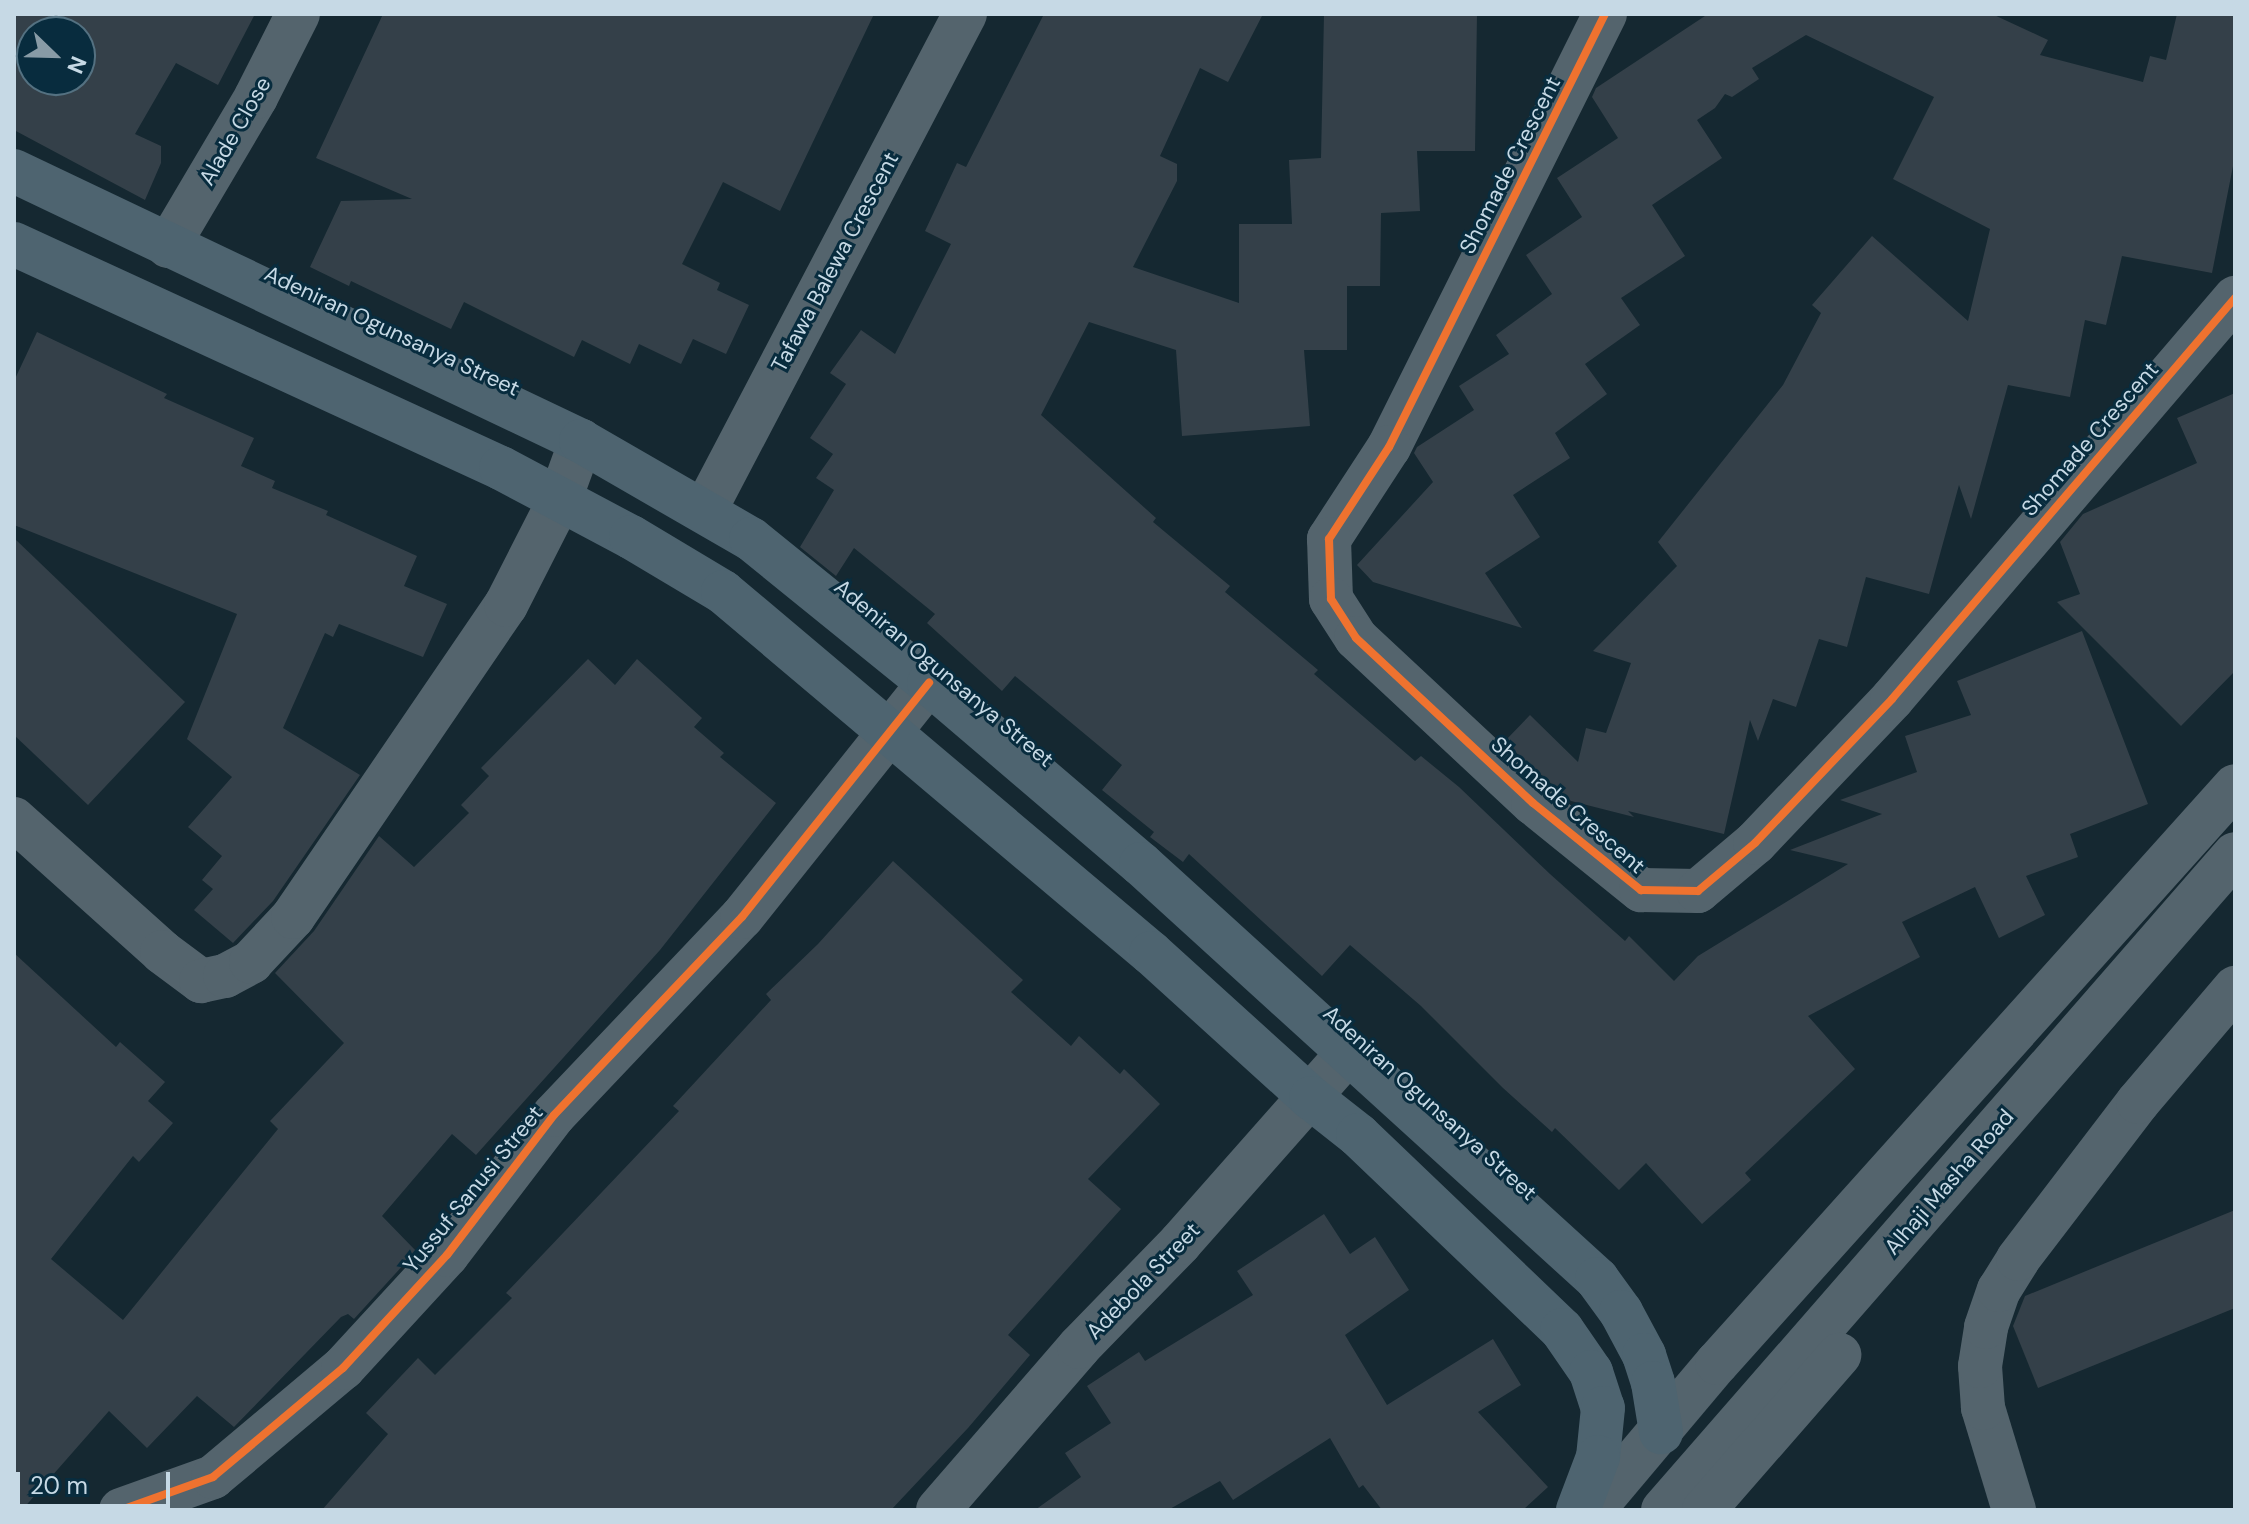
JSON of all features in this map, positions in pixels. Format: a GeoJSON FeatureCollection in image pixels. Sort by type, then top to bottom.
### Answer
{"type":"FeatureCollection","features":[{"type":"Feature","properties":{"kind":"main road","name":"Adeniran Ogunsanya Street"},"geometry":{"type":"LineString","coordinates":[[14,171],[581,441],[705,510],[763,548],[929,683],[1141,864],[1597,1279],[1621,1312],[1644,1355],[1653,1383],[1661,1432]]}},
{"type":"Feature","properties":{"kind":"main road"},"geometry":{"type":"LineString","coordinates":[[14,244],[560,499],[723,592],[1151,953],[1311,1098],[1358,1135],[1574,1344],[1591,1372],[1603,1408],[1598,1457],[1578,1510]]}},
{"type":"Feature","properties":{"kind":"street","name":"Alade Close"},"geometry":{"type":"LineString","coordinates":[[168,246],[256,97],[298,14]]}},
{"type":"Feature","properties":{"kind":"street","name":"Tafawa Balewa Crescent"},"geometry":{"type":"LineString","coordinates":[[705,510],[965,14]]}},
{"type":"Feature","properties":{"kind":"street","name":"Shomade Crescent"},"geometry":{"type":"LineString","coordinates":[[1605,14],[1389,447],[1329,539],[1331,599],[1367,648],[1533,803],[1641,890],[1698,891],[1755,843],[1892,699],[2235,298]]}},
{"type":"Feature","properties":{"kind":"street"},"geometry":{"type":"LineString","coordinates":[[14,819],[162,952],[201,981],[225,976],[251,962],[293,917],[506,605],[560,499],[581,441]]}},
{"type":"Feature","properties":{"kind":"street","name":"Yussuf Sanusi Street"},"geometry":{"type":"LineString","coordinates":[[121,1510],[213,1477],[343,1368],[447,1255],[554,1115],[742,917],[929,683]]}},
{"type":"Feature","properties":{"kind":"street"},"geometry":{"type":"LineString","coordinates":[[1593,1510],[1717,1363],[2235,786]]}},
{"type":"Feature","properties":{"kind":"street","name":"Alhaji Masha Road"},"geometry":{"type":"LineString","coordinates":[[1663,1510],[2235,854]]}},
{"type":"Feature","properties":{"kind":"street","name":"Alhaji Masha Road"},"geometry":{"type":"LineString","coordinates":[[1704,1510],[2235,899]]}},
{"type":"Feature","properties":{"kind":"street"},"geometry":{"type":"LineString","coordinates":[[2014,1510],[1983,1408],[1980,1366],[1986,1327],[1999,1290],[2018,1259],[2138,1102],[2235,988]]}},
{"type":"Feature","properties":{"kind":"street","name":"Adebola Street"},"geometry":{"type":"LineString","coordinates":[[938,1510],[1079,1347],[1180,1243],[1348,1053]]}},
{"type":"Feature","properties":{"kind":"street"},"geometry":{"type":"LineString","coordinates":[[1661,1432],[1712,1510]]}},
{"type":"Feature","properties":{"kind":"building"},"geometry":{"type":"Polygon","coordinates":[[[14,14],[255,14],[218,85],[176,63],[135,134],[161,146],[161,163],[145,200],[14,130],[14,14]]]}},
{"type":"Feature","properties":{"kind":"building"},"geometry":{"type":"Polygon","coordinates":[[[383,14],[874,14],[780,211],[723,182],[682,264],[720,283],[717,290],[749,305],[726,354],[693,339],[681,364],[639,344],[630,364],[582,340],[574,357],[464,302],[451,329],[351,281],[349,286],[310,267],[341,201],[412,199],[316,158],[383,14]]]}},
{"type":"Feature","properties":{"kind":"building"},"geometry":{"type":"Polygon","coordinates":[[[1044,14],[1263,14],[1228,82],[1200,68],[1160,156],[1177,164],[1177,181],[1133,267],[1239,303],[1239,224],[1292,224],[1289,160],[1321,158],[1324,14],[1477,14],[1475,151],[1417,151],[1420,211],[1381,213],[1380,286],[1347,286],[1347,350],[1304,350],[1310,426],[1182,436],[1176,350],[1089,322],[1041,415],[1156,518],[1153,522],[1230,586],[1225,592],[1318,670],[1314,674],[1415,761],[1421,756],[1459,787],[1550,874],[1625,941],[1629,936],[1674,981],[1698,956],[1848,864],[1790,850],[1882,814],[1840,800],[1917,772],[1905,736],[1971,715],[1957,681],[2082,631],[2148,804],[2070,834],[2078,857],[2026,876],[2045,915],[1999,938],[1975,887],[1902,922],[1920,957],[1808,1016],[1855,1069],[1745,1173],[1751,1180],[1702,1224],[1646,1163],[1619,1190],[1555,1128],[1552,1132],[1421,1006],[1350,945],[1322,976],[1189,854],[1183,862],[1150,837],[1154,832],[1102,790],[1122,765],[1015,676],[1002,691],[927,623],[935,614],[854,548],[836,576],[800,547],[834,490],[816,478],[833,454],[810,438],[846,384],[830,373],[861,330],[895,354],[951,244],[925,231],[957,163],[966,167],[1044,14]]]}},
{"type":"Feature","properties":{"kind":"building"},"geometry":{"type":"Polygon","coordinates":[[[1708,14],[1992,14],[2048,40],[2040,55],[2143,82],[2150,56],[2166,60],[2177,14],[2235,14],[2235,156],[2212,273],[2122,256],[2106,325],[2085,320],[2070,397],[2008,385],[1971,519],[1959,485],[1929,594],[1866,577],[1847,647],[1819,639],[1796,707],[1773,699],[1758,741],[1750,720],[1724,834],[1571,801],[1504,742],[1530,715],[1578,762],[1586,728],[1606,733],[1631,663],[1593,651],[1677,566],[1658,542],[1783,385],[1821,313],[1812,305],[1872,236],[1968,321],[1990,229],[1893,179],[1934,97],[1806,35],[1752,68],[1759,79],[1732,97],[1725,94],[1715,108],[1697,120],[1722,158],[1652,205],[1685,256],[1621,298],[1640,325],[1585,364],[1607,394],[1555,433],[1570,458],[1513,495],[1540,537],[1485,573],[1522,628],[1373,582],[1357,565],[1433,482],[1414,453],[1417,447],[1474,410],[1459,386],[1509,354],[1496,335],[1552,294],[1526,255],[1582,217],[1557,178],[1618,138],[1592,97],[1596,88],[1708,14]]]}},
{"type":"Feature","properties":{"kind":"building"},"geometry":{"type":"Polygon","coordinates":[[[37,332],[167,394],[164,398],[254,438],[241,466],[275,481],[272,488],[328,511],[326,515],[417,556],[404,586],[447,604],[423,657],[339,624],[333,637],[325,633],[283,728],[360,775],[273,901],[233,943],[194,910],[213,889],[202,880],[222,856],[188,827],[232,777],[187,739],[237,614],[14,525],[14,381],[37,332]]]}},
{"type":"Feature","properties":{"kind":"building"},"geometry":{"type":"Polygon","coordinates":[[[2235,393],[2235,671],[2181,726],[2057,602],[2080,594],[2060,542],[2083,514],[2197,463],[2177,418],[2235,393]]]}},
{"type":"Feature","properties":{"kind":"building"},"geometry":{"type":"Polygon","coordinates":[[[14,538],[185,702],[88,805],[14,735],[14,538]]]}},
{"type":"Feature","properties":{"kind":"building"},"geometry":{"type":"Polygon","coordinates":[[[588,659],[615,685],[637,659],[702,718],[694,727],[724,753],[720,757],[776,803],[660,950],[476,1155],[452,1134],[382,1216],[416,1251],[354,1319],[348,1314],[341,1317],[234,1427],[197,1396],[147,1448],[109,1411],[22,1510],[14,1510],[14,953],[116,1047],[120,1042],[165,1082],[148,1101],[173,1123],[139,1162],[133,1156],[51,1259],[123,1320],[278,1129],[270,1121],[344,1043],[275,973],[314,931],[379,836],[414,867],[469,813],[461,805],[489,776],[481,768],[588,659]]]}},
{"type":"Feature","properties":{"kind":"building"},"geometry":{"type":"Polygon","coordinates":[[[893,861],[1023,980],[1011,992],[1071,1046],[1079,1036],[1120,1074],[1124,1069],[1160,1104],[1088,1179],[1121,1209],[1008,1335],[1030,1355],[968,1428],[891,1510],[322,1510],[388,1434],[366,1413],[418,1358],[435,1375],[512,1298],[506,1293],[679,1111],[673,1106],[771,1000],[766,994],[818,944],[893,861]]]}},
{"type":"Feature","properties":{"kind":"building"},"geometry":{"type":"Polygon","coordinates":[[[2235,1210],[2235,1308],[2038,1388],[2013,1326],[2025,1296],[2235,1210]]]}},
{"type":"Feature","properties":{"kind":"building"},"geometry":{"type":"Polygon","coordinates":[[[1324,1214],[1350,1254],[1375,1237],[1409,1290],[1345,1335],[1387,1405],[1493,1339],[1521,1385],[1478,1412],[1548,1487],[1523,1510],[1382,1510],[1363,1485],[1359,1488],[1330,1438],[1233,1500],[1220,1481],[1168,1510],[1035,1510],[1081,1477],[1065,1453],[1111,1423],[1087,1386],[1139,1352],[1145,1361],[1253,1295],[1237,1271],[1324,1214]]]}},
{"type":"Feature","properties":{"kind":"cycle path"},"geometry":{"type":"LineString","coordinates":[[1605,14],[1389,447],[1329,539],[1331,599],[1356,638],[1533,803],[1641,890],[1698,891],[1755,843],[1892,699],[2235,298]]}},
{"type":"Feature","properties":{"kind":"cycle path"},"geometry":{"type":"LineString","coordinates":[[121,1510],[213,1477],[343,1368],[447,1255],[554,1115],[742,917],[929,683]]}}]}
